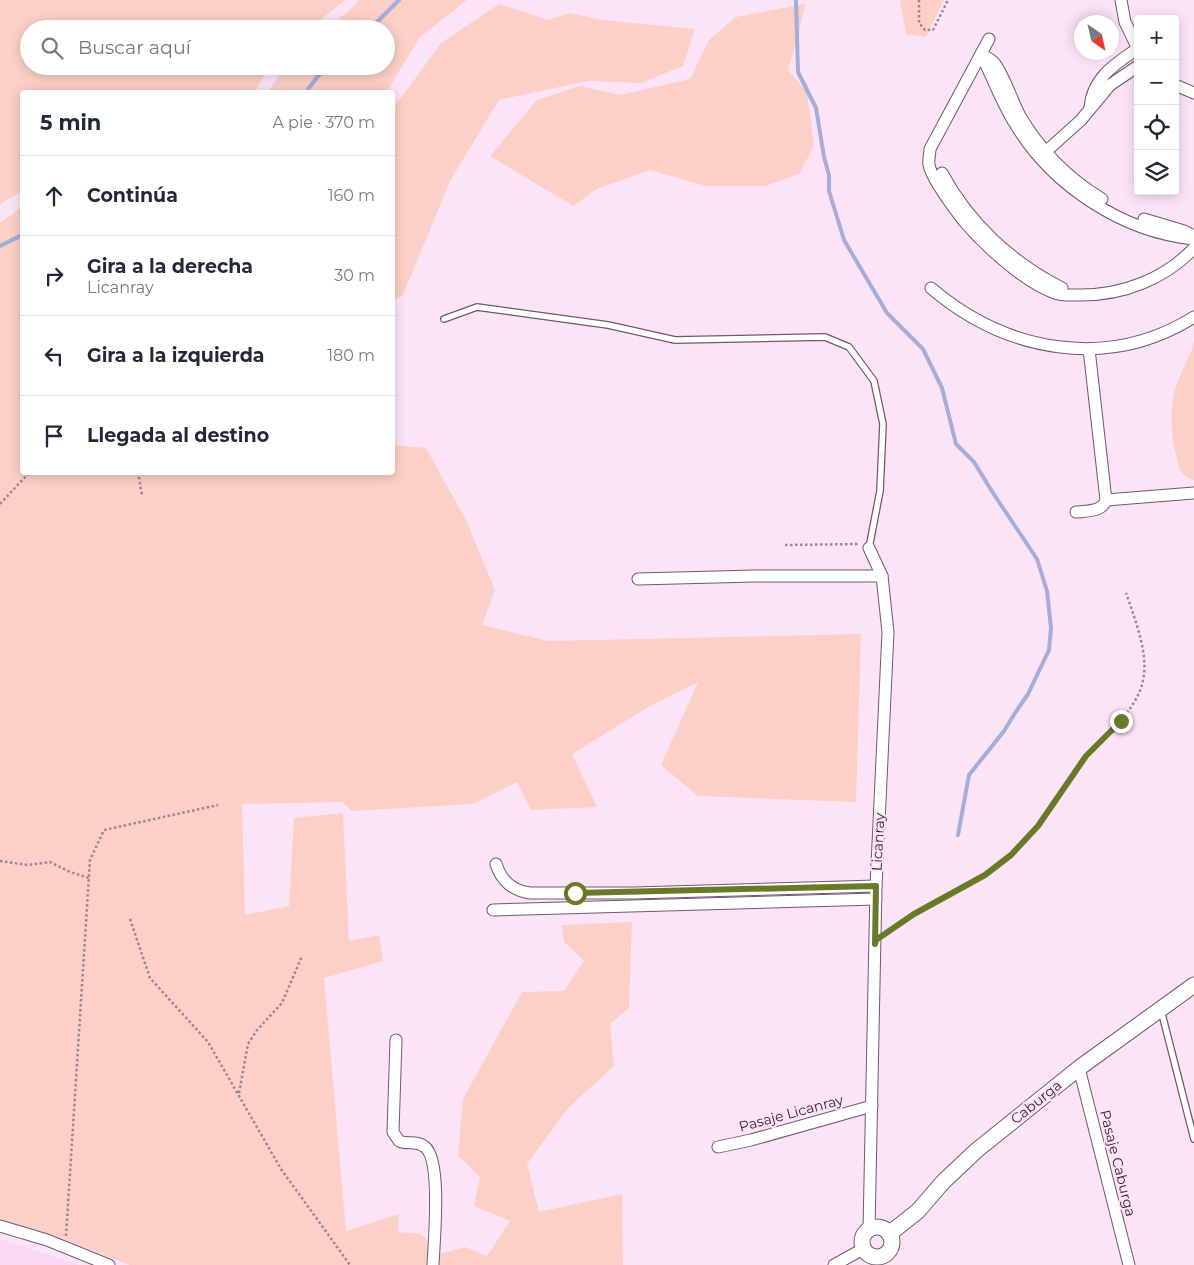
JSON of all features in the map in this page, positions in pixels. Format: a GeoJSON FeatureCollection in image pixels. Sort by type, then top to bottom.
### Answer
{"type":"FeatureCollection","features":[{"type":"Feature","properties":{"kind":"street"},"geometry":{"type":"LineString","coordinates":[[1121,0],[1125,22],[1134,41]]}},
{"type":"Feature","properties":{"kind":"street"},"geometry":{"type":"LineString","coordinates":[[989,39],[930,150],[929,164],[933,174],[952,206],[974,232],[1016,270],[1040,286],[1065,296],[1108,294],[1138,285],[1166,271],[1194,248]]}},
{"type":"Feature","properties":{"kind":"street"},"geometry":{"type":"LineString","coordinates":[[1090,109],[1091,96],[1106,71],[1134,52]]}},
{"type":"Feature","properties":{"kind":"street"},"geometry":{"type":"LineString","coordinates":[[981,54],[995,63],[1020,116],[1043,154],[1077,182],[1121,210],[1142,219],[1184,231],[1194,238]]}},
{"type":"Feature","properties":{"kind":"street"},"geometry":{"type":"LineString","coordinates":[[1043,154],[1065,136],[1110,85],[1134,69]]}},
{"type":"Feature","properties":{"kind":"street"},"geometry":{"type":"LineString","coordinates":[[1179,87],[1194,93]]}},
{"type":"Feature","properties":{"kind":"street"},"geometry":{"type":"LineString","coordinates":[[931,288],[960,311],[1016,337],[1052,346],[1089,349],[1124,345],[1172,329],[1194,317]]}},
{"type":"Feature","properties":{"kind":"street"},"geometry":{"type":"LineString","coordinates":[[1076,512],[1098,509],[1103,506],[1106,500],[1089,349]]}},
{"type":"Feature","properties":{"kind":"street"},"geometry":{"type":"LineString","coordinates":[[1106,500],[1194,493]]}},
{"type":"Feature","properties":{"kind":"street","name":"Licanray"},"geometry":{"type":"LineString","coordinates":[[869,548],[882,576],[888,632],[876,886],[869,1230]]}},
{"type":"Feature","properties":{"kind":"street"},"geometry":{"type":"LineString","coordinates":[[638,579],[755,576],[882,576]]}},
{"type":"Feature","properties":{"kind":"street"},"geometry":{"type":"LineString","coordinates":[[496,864],[498,871],[507,883],[519,891],[530,893],[634,893],[876,886]]}},
{"type":"Feature","properties":{"kind":"street"},"geometry":{"type":"LineString","coordinates":[[493,910],[876,899]]}},
{"type":"Feature","properties":{"kind":"street","name":"Caburga"},"geometry":{"type":"LineString","coordinates":[[889,1234],[918,1210],[943,1182],[977,1150],[1078,1068],[1194,984]]}},
{"type":"Feature","properties":{"kind":"street"},"geometry":{"type":"LineString","coordinates":[[396,1040],[393,1132],[399,1141],[417,1143],[425,1147],[433,1157],[436,1178],[433,1265]]}},
{"type":"Feature","properties":{"kind":"street","name":"Pasaje Caburga"},"geometry":{"type":"LineString","coordinates":[[1078,1068],[1129,1265]]}},
{"type":"Feature","properties":{"kind":"street","name":"Pasaje Licanray"},"geometry":{"type":"LineString","coordinates":[[718,1147],[872,1106]]}},
{"type":"Feature","properties":{"kind":"street"},"geometry":{"type":"LineString","coordinates":[[0,1226],[109,1265]]}},
{"type":"Feature","properties":{"kind":"street"},"geometry":{"type":"LineString","coordinates":[[878,1227],[889,1234],[892,1242],[889,1251],[877,1261],[863,1249],[862,1240],[869,1230],[878,1227]]}},
{"type":"Feature","properties":{"kind":"street"},"geometry":{"type":"LineString","coordinates":[[834,1265],[863,1249]]}},
{"type":"Feature","properties":{"kind":"lane"},"geometry":{"type":"LineString","coordinates":[[444,319],[477,307],[608,326],[675,340],[825,336],[848,347],[874,381],[883,424],[880,490],[869,548]]}},
{"type":"Feature","properties":{"kind":"lane"},"geometry":{"type":"LineString","coordinates":[[1161,1008],[1194,1139]]}},
{"type":"Feature","properties":{"kind":"path"},"geometry":{"type":"LineString","coordinates":[[919,0],[919,22],[924,30],[933,30],[948,0]]}},
{"type":"Feature","properties":{"kind":"path"},"geometry":{"type":"LineString","coordinates":[[0,504],[26,475]]}},
{"type":"Feature","properties":{"kind":"path"},"geometry":{"type":"LineString","coordinates":[[139,475],[142,494]]}},
{"type":"Feature","properties":{"kind":"path"},"geometry":{"type":"LineString","coordinates":[[785,545],[859,544],[869,548]]}},
{"type":"Feature","properties":{"kind":"path"},"geometry":{"type":"LineString","coordinates":[[875,944],[876,940],[894,926],[985,875],[1011,855],[1038,826],[1086,756],[1128,713],[1142,686],[1145,665],[1142,645],[1126,593]]}},
{"type":"Feature","properties":{"kind":"path"},"geometry":{"type":"LineString","coordinates":[[65,1248],[90,860],[104,830],[218,805]]}},
{"type":"Feature","properties":{"kind":"path"},"geometry":{"type":"LineString","coordinates":[[0,861],[28,865],[50,862],[70,872],[89,878]]}},
{"type":"Feature","properties":{"kind":"path"},"geometry":{"type":"LineString","coordinates":[[130,919],[150,978],[208,1042],[281,1169],[350,1265]]}},
{"type":"Feature","properties":{"kind":"path"},"geometry":{"type":"LineString","coordinates":[[239,1095],[248,1044],[257,1030],[282,1003],[302,956]]}},
{"type":"Feature","properties":{"kind":"shaded area"},"geometry":{"type":"Polygon","coordinates":[[[0,0],[345,0],[320,20],[20,20],[20,75],[264,75],[256,90],[20,90],[20,192],[0,204],[0,0]]]}},
{"type":"Feature","properties":{"kind":"shaded area"},"geometry":{"type":"Polygon","coordinates":[[[359,0],[467,0],[419,38],[388,90],[269,90],[279,75],[395,75],[395,20],[336,20],[349,11],[359,0]]]}},
{"type":"Feature","properties":{"kind":"shaded area"},"geometry":{"type":"Polygon","coordinates":[[[900,0],[944,0],[926,37],[906,34],[900,0]]]}},
{"type":"Feature","properties":{"kind":"shaded area"},"geometry":{"type":"Polygon","coordinates":[[[499,4],[549,20],[569,13],[603,20],[695,29],[683,66],[641,83],[588,81],[499,100],[450,181],[403,295],[395,299],[395,106],[441,43],[499,4]]]}},
{"type":"Feature","properties":{"kind":"shaded area"},"geometry":{"type":"Polygon","coordinates":[[[805,4],[788,70],[807,92],[814,146],[799,174],[765,186],[706,186],[650,170],[597,189],[573,206],[490,156],[537,100],[580,86],[620,95],[690,79],[709,40],[736,17],[805,4]]]}},
{"type":"Feature","properties":{"kind":"shaded area"},"geometry":{"type":"Polygon","coordinates":[[[20,208],[20,475],[395,475],[395,445],[426,448],[466,520],[495,590],[482,625],[548,641],[861,634],[856,802],[698,796],[661,765],[698,682],[650,706],[572,754],[597,807],[531,810],[517,782],[473,804],[352,811],[342,802],[242,804],[245,915],[289,906],[294,818],[343,813],[349,941],[379,935],[383,961],[324,978],[346,1231],[399,1214],[398,1232],[421,1234],[440,1254],[465,1247],[487,1256],[510,1221],[474,1206],[480,1177],[458,1156],[463,1099],[522,992],[564,991],[584,961],[564,942],[562,925],[632,922],[629,1008],[610,1024],[614,1066],[568,1108],[527,1164],[539,1212],[622,1194],[623,1265],[130,1265],[54,1236],[0,1219],[0,223],[20,208]]]}},
{"type":"Feature","properties":{"kind":"shaded area"},"geometry":{"type":"Polygon","coordinates":[[[1194,342],[1194,480],[1183,474],[1179,467],[1174,445],[1172,406],[1179,378],[1194,342]]]}},
{"type":"Feature","properties":{"kind":"shaded area"},"geometry":{"type":"Polygon","coordinates":[[[0,1239],[79,1265],[0,1265],[0,1239]]]}},
{"type":"Feature","properties":{"kind":"waterway"},"geometry":{"type":"LineString","coordinates":[[379,20],[399,0]]}},
{"type":"Feature","properties":{"kind":"waterway"},"geometry":{"type":"LineString","coordinates":[[796,0],[798,72],[816,108],[829,175],[829,191],[844,240],[887,313],[923,349],[942,388],[956,444],[974,462],[1037,559],[1047,591],[1051,628],[1049,650],[1028,694],[1004,731],[969,775],[958,835]]}},
{"type":"Feature","properties":{"kind":"waterway"},"geometry":{"type":"LineString","coordinates":[[308,90],[319,75]]}},
{"type":"Feature","properties":{"kind":"waterway"},"geometry":{"type":"LineString","coordinates":[[0,246],[20,236]]}},
{"type":"Feature","properties":{"kind":"route"},"geometry":{"type":"LineString","coordinates":[[575,893],[876,886],[875,944],[876,940],[894,926],[985,875],[1019,848],[1038,826],[1086,756],[1121,721]]}}]}
